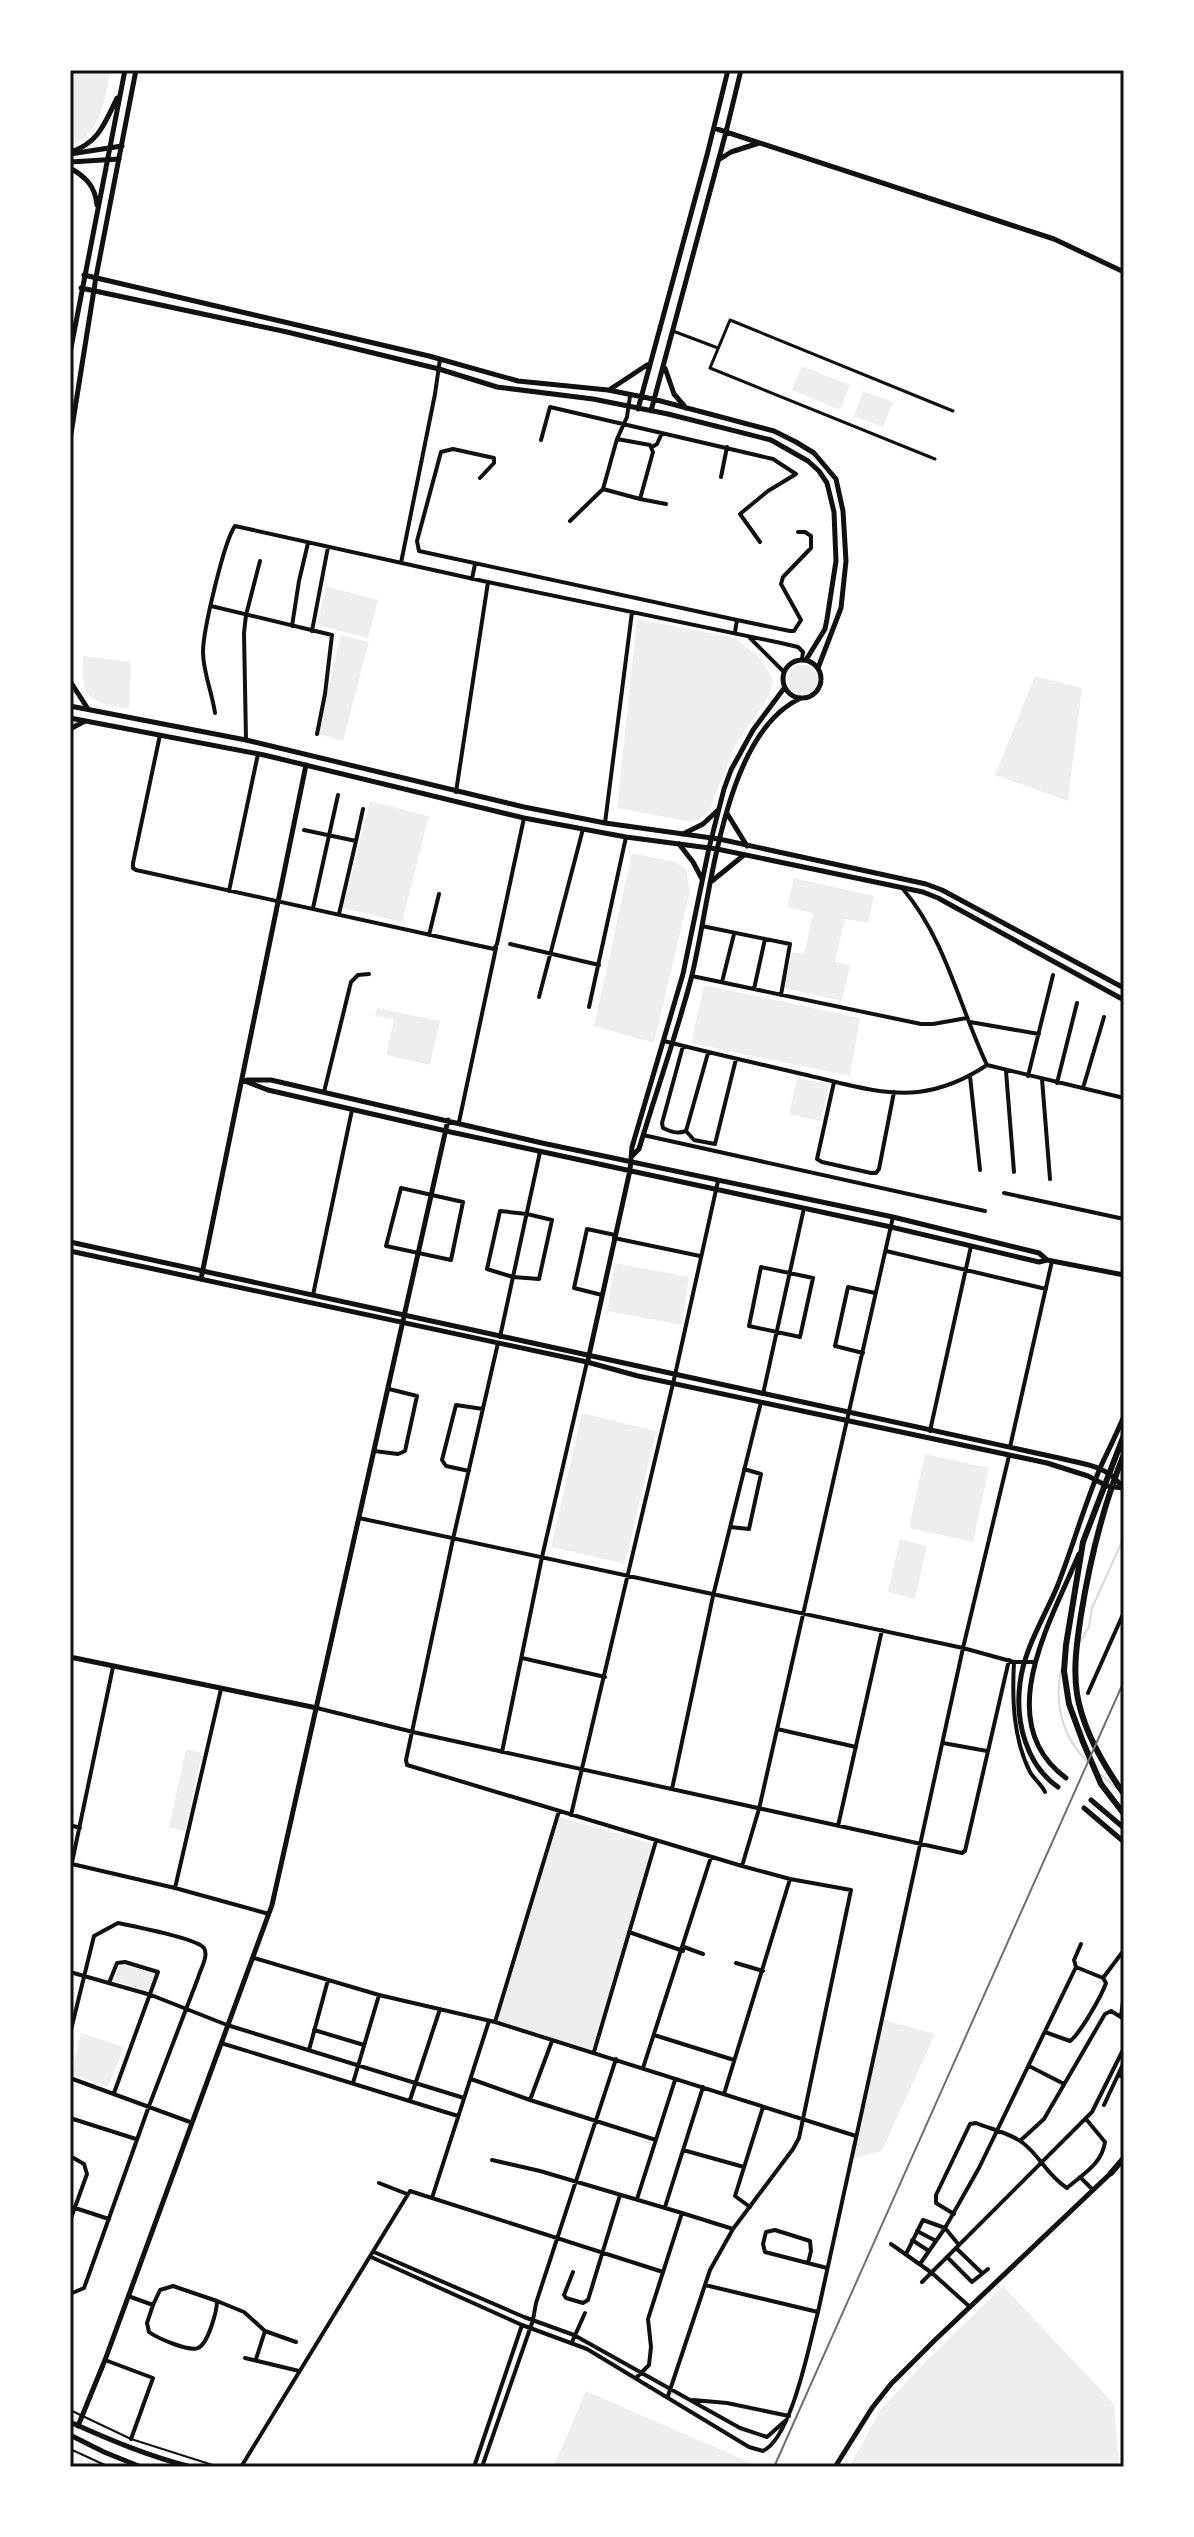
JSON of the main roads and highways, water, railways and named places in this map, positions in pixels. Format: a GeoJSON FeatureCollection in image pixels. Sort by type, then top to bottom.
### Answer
{"type":"FeatureCollection","features":[{"type":"Feature","properties":{"kind":"highway"},"geometry":{"type":"LineString","coordinates":[[1124,1435],[1083,1542],[1064,1671],[1069,1704],[1083,1742],[1101,1784],[1124,1814]]}},
{"type":"Feature","properties":{"kind":"highway"},"geometry":{"type":"LineString","coordinates":[[1124,1454],[1098,1529],[1074,1663],[1078,1697],[1088,1727],[1108,1771],[1124,1794]]}},
{"type":"Feature","properties":{"kind":"highway"},"geometry":{"type":"LineString","coordinates":[[1111,2173],[1124,2160]]}},
{"type":"Feature","properties":{"kind":"waterway"},"geometry":{"type":"LineString","coordinates":[[1078,1645],[1089,1627],[1092,1608],[1124,1537]]}},
{"type":"Feature","properties":{"kind":"waterway"},"geometry":{"type":"LineString","coordinates":[[1061,1670],[1059,1695],[1062,1719],[1072,1742],[1088,1762]]}},
{"type":"Feature","properties":{"kind":"waterway"},"geometry":{"type":"LineString","coordinates":[[1098,1772],[1117,1789]]}},
{"type":"Feature","properties":{"kind":"railway"},"geometry":{"type":"LineString","coordinates":[[774,2467],[1124,1681]]}}]}
